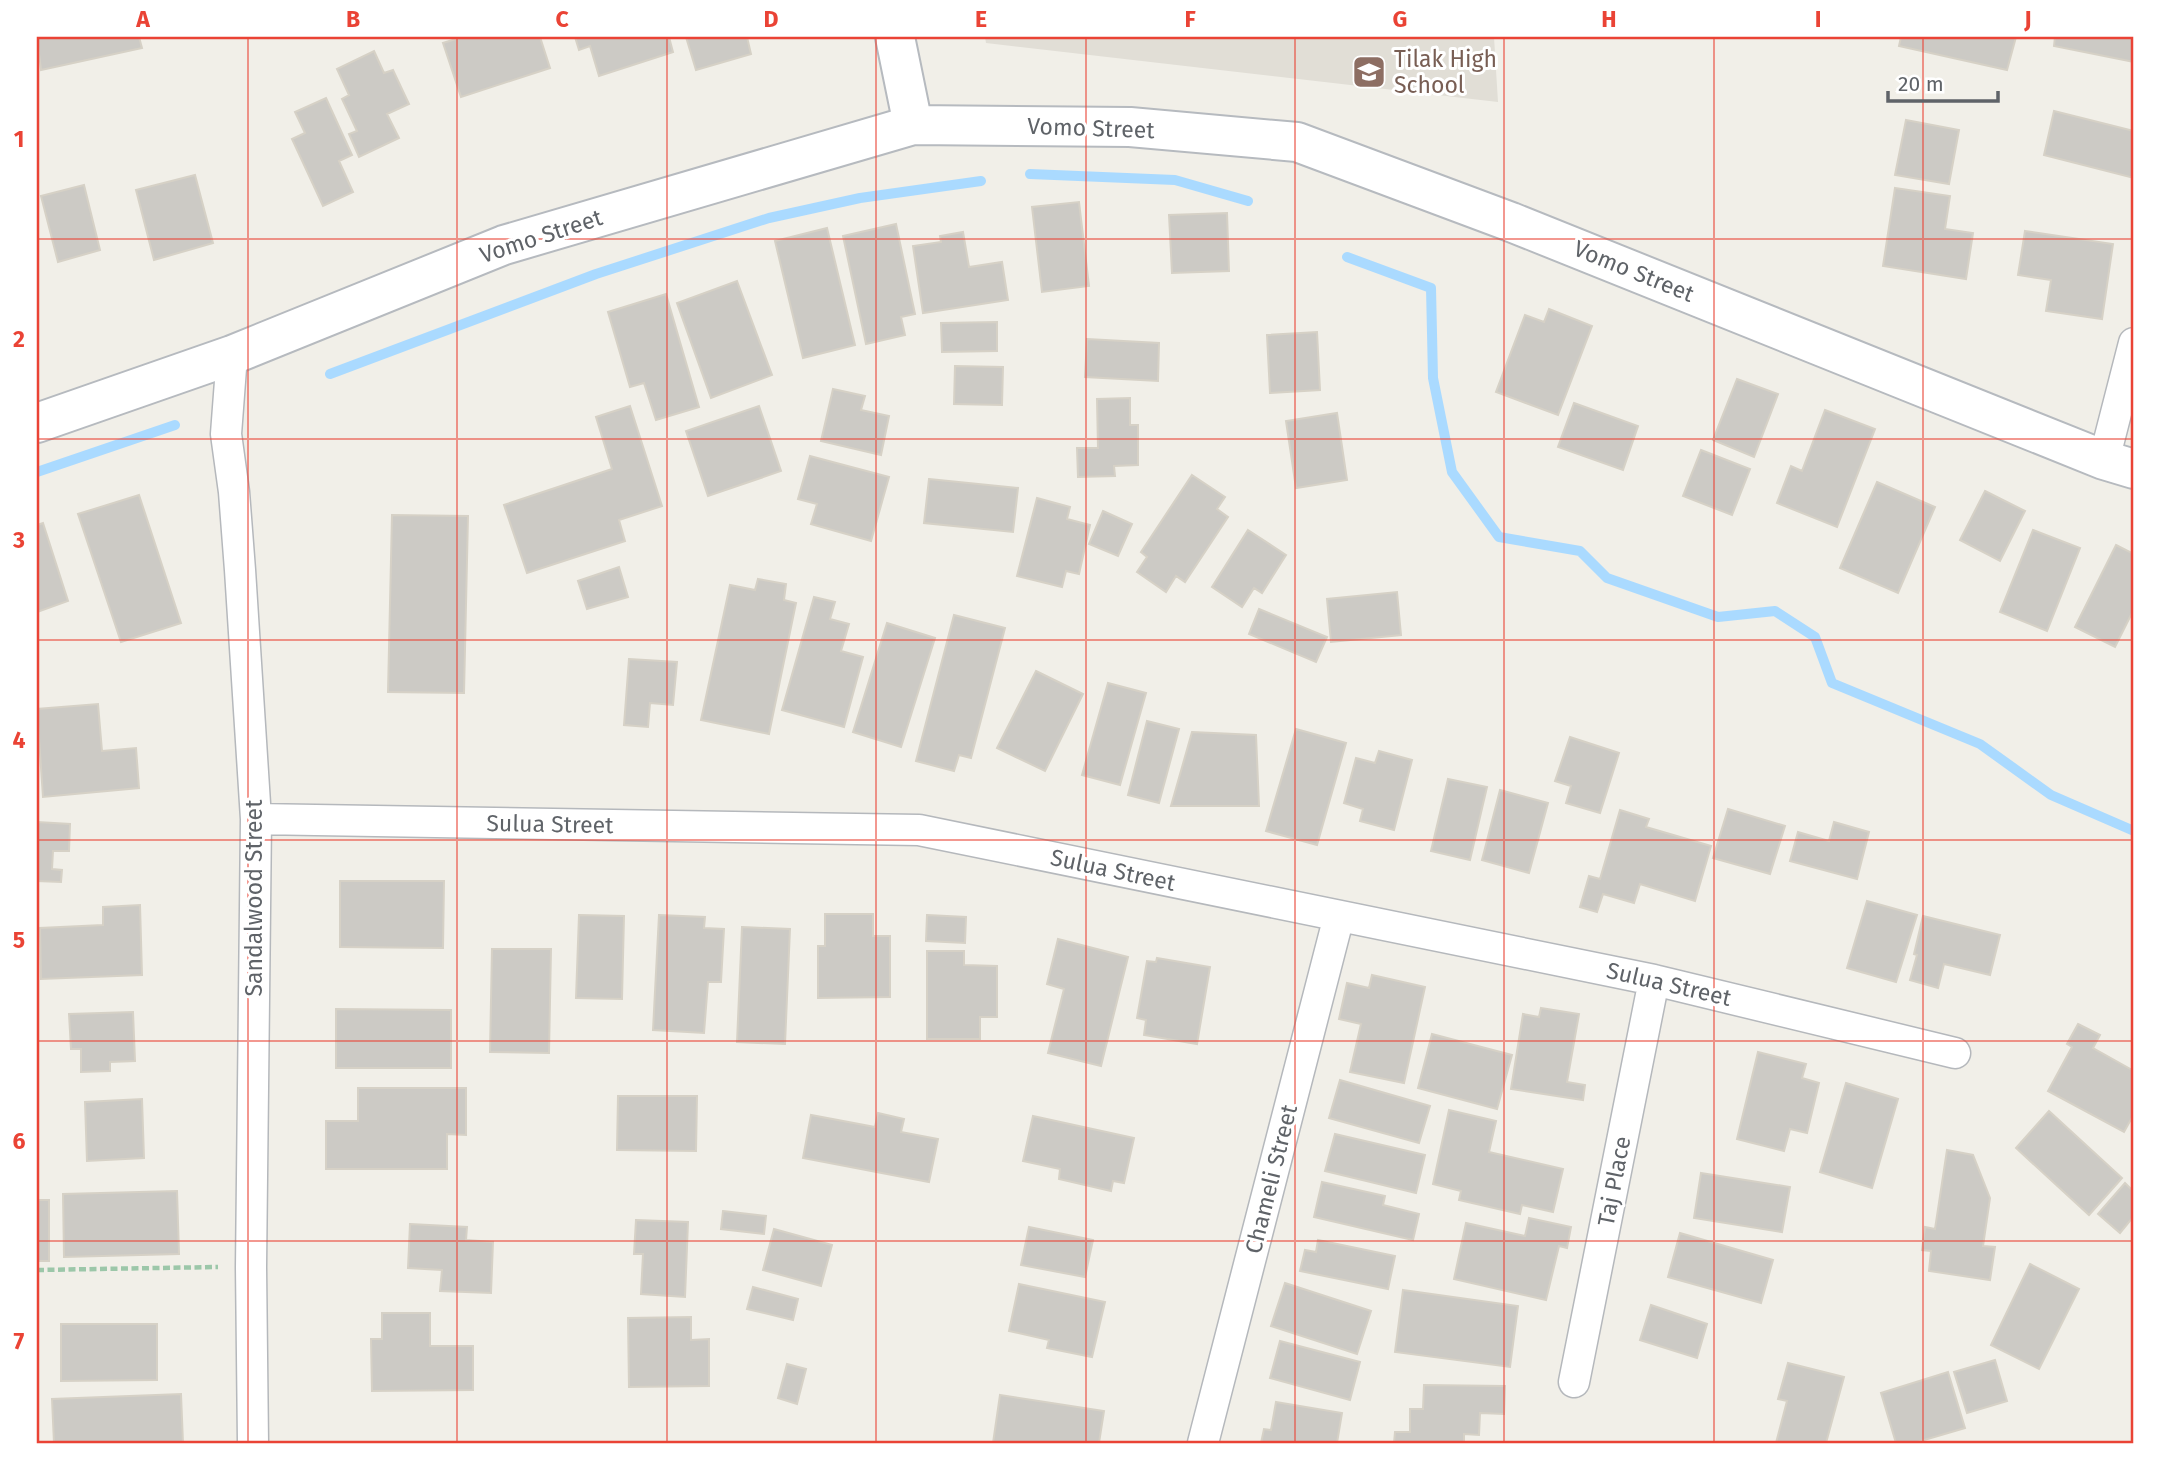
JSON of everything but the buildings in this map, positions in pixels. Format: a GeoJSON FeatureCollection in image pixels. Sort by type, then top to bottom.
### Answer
{"type":"FeatureCollection","features":[{"type":"Feature","properties":{"kind":"main road"},"geometry":{"type":"LineString","coordinates":[[895,37],[913,125]]}},
{"type":"Feature","properties":{"kind":"main road","name":"Vomo Street"},"geometry":{"type":"LineString","coordinates":[[37,423],[232,355],[504,245],[913,125],[1130,127],[1297,142],[1511,222],[2119,465]]}},
{"type":"Feature","properties":{"kind":"street"},"geometry":{"type":"LineString","coordinates":[[2119,465],[2134,342]]}},
{"type":"Feature","properties":{"kind":"street","name":"Sandalwood Street"},"geometry":{"type":"LineString","coordinates":[[232,355],[226,434],[234,492],[256,819],[251,1267],[253,1443]]}},
{"type":"Feature","properties":{"kind":"street","name":"Sulua Street"},"geometry":{"type":"LineString","coordinates":[[256,819],[919,830],[1654,980],[1955,1053]]}},
{"type":"Feature","properties":{"kind":"street","name":"Chameli Street"},"geometry":{"type":"LineString","coordinates":[[1203,1443],[1339,916]]}},
{"type":"Feature","properties":{"kind":"street","name":"Taj Place"},"geometry":{"type":"LineString","coordinates":[[1574,1382],[1654,980]]}},
{"type":"Feature","properties":{"kind":"path"},"geometry":{"type":"LineString","coordinates":[[37,1270],[251,1267]]}},
{"type":"Feature","properties":{"kind":"shaded area","name":"Tilak High School"},"geometry":{"type":"Polygon","coordinates":[[[985,37],[1494,37],[1498,102],[986,43],[985,37]]]}},
{"type":"Feature","properties":{"kind":"waterway"},"geometry":{"type":"LineString","coordinates":[[1030,174],[1175,180],[1248,201]]}},
{"type":"Feature","properties":{"kind":"waterway"},"geometry":{"type":"LineString","coordinates":[[330,374],[596,274],[769,218],[860,198],[981,181]]}},
{"type":"Feature","properties":{"kind":"waterway"},"geometry":{"type":"LineString","coordinates":[[1347,257],[1431,288],[1433,378],[1452,472],[1499,537],[1580,551],[1607,578],[1718,617],[1775,611],[1815,637],[1832,683],[1980,744],[2051,795],[2134,831]]}},
{"type":"Feature","properties":{"kind":"waterway"},"geometry":{"type":"LineString","coordinates":[[37,472],[175,425]]}},
{"type":"Feature","properties":{"kind":"place","name":"Tilak High School"},"geometry":{"type":"Point","coordinates":[1369,72]}}]}
